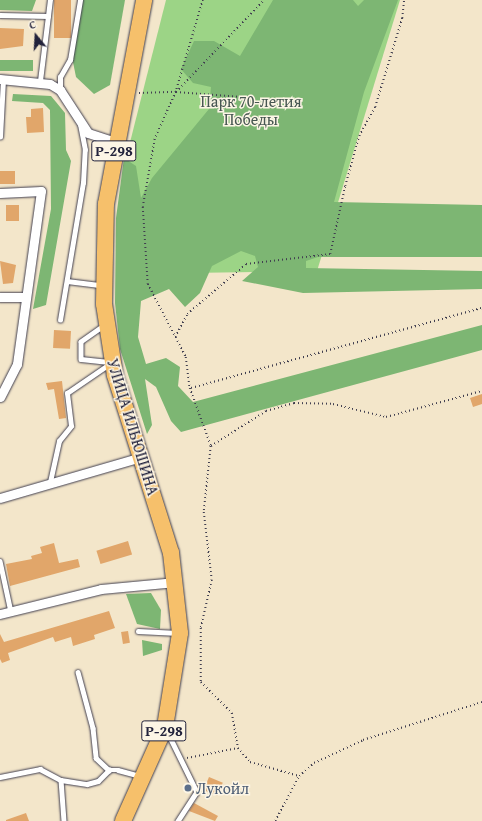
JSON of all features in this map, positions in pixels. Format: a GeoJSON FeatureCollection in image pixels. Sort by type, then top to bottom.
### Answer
{"type":"FeatureCollection","features":[{"type":"Feature","properties":{"kind":"highway","name":"УЛИЦА ИЛЬЮШИНА"},"geometry":{"type":"LineString","coordinates":[[123,821],[145,777],[165,727],[180,633],[176,582],[164,527],[112,362],[106,324],[104,285],[106,204],[116,142],[144,0]]}},
{"type":"Feature","properties":{"kind":"street"},"geometry":{"type":"LineString","coordinates":[[1,80],[40,81],[60,90],[80,125],[88,133],[116,142]]}},
{"type":"Feature","properties":{"kind":"street"},"geometry":{"type":"LineString","coordinates":[[0,193],[40,191],[24,297],[17,364],[0,397]]}},
{"type":"Feature","properties":{"kind":"street"},"geometry":{"type":"LineString","coordinates":[[0,297],[24,297]]}},
{"type":"Feature","properties":{"kind":"street"},"geometry":{"type":"LineString","coordinates":[[0,498],[50,482],[141,457]]}},
{"type":"Feature","properties":{"kind":"street"},"geometry":{"type":"LineString","coordinates":[[0,614],[101,589],[176,582]]}},
{"type":"Feature","properties":{"kind":"lane"},"geometry":{"type":"LineString","coordinates":[[40,81],[50,0]]}},
{"type":"Feature","properties":{"kind":"lane"},"geometry":{"type":"LineString","coordinates":[[60,90],[60,77],[70,60],[80,0]]}},
{"type":"Feature","properties":{"kind":"lane"},"geometry":{"type":"LineString","coordinates":[[0,15],[48,16]]}},
{"type":"Feature","properties":{"kind":"lane"},"geometry":{"type":"LineString","coordinates":[[0,137],[1,80]]}},
{"type":"Feature","properties":{"kind":"lane"},"geometry":{"type":"LineString","coordinates":[[60,320],[83,183],[85,150],[80,125]]}},
{"type":"Feature","properties":{"kind":"lane"},"geometry":{"type":"LineString","coordinates":[[67,281],[104,285]]}},
{"type":"Feature","properties":{"kind":"lane"},"geometry":{"type":"LineString","coordinates":[[106,324],[80,342],[81,359],[112,362]]}},
{"type":"Feature","properties":{"kind":"lane"},"geometry":{"type":"LineString","coordinates":[[50,482],[59,441],[70,426],[67,393],[112,362]]}},
{"type":"Feature","properties":{"kind":"lane"},"geometry":{"type":"LineString","coordinates":[[0,561],[11,612]]}},
{"type":"Feature","properties":{"kind":"lane"},"geometry":{"type":"LineString","coordinates":[[138,631],[180,633]]}},
{"type":"Feature","properties":{"kind":"lane"},"geometry":{"type":"LineString","coordinates":[[78,672],[93,728],[96,758],[109,770],[145,777]]}},
{"type":"Feature","properties":{"kind":"lane"},"geometry":{"type":"LineString","coordinates":[[165,727],[197,792],[178,821]]}},
{"type":"Feature","properties":{"kind":"lane"},"geometry":{"type":"LineString","coordinates":[[0,777],[40,769],[61,780],[88,784],[98,780],[109,770]]}},
{"type":"Feature","properties":{"kind":"lane"},"geometry":{"type":"LineString","coordinates":[[61,780],[64,821]]}},
{"type":"Feature","properties":{"kind":"path"},"geometry":{"type":"LineString","coordinates":[[203,0],[176,92],[155,139],[143,208],[148,284],[186,357],[190,388],[211,446],[204,512],[212,580],[201,628],[199,675],[205,690],[232,714],[238,748],[250,762],[299,776]]}},
{"type":"Feature","properties":{"kind":"path"},"geometry":{"type":"LineString","coordinates":[[176,92],[264,0]]}},
{"type":"Feature","properties":{"kind":"path"},"geometry":{"type":"LineString","coordinates":[[175,337],[186,314],[246,264],[330,254],[357,143],[375,107],[402,18],[404,0]]}},
{"type":"Feature","properties":{"kind":"path"},"geometry":{"type":"LineString","coordinates":[[126,93],[176,92],[242,97]]}},
{"type":"Feature","properties":{"kind":"path"},"geometry":{"type":"LineString","coordinates":[[190,388],[482,308]]}},
{"type":"Feature","properties":{"kind":"path"},"geometry":{"type":"LineString","coordinates":[[211,446],[266,411],[294,403],[333,404],[386,417],[482,391]]}},
{"type":"Feature","properties":{"kind":"path"},"geometry":{"type":"LineString","coordinates":[[275,821],[299,776],[314,763],[363,740],[482,702]]}},
{"type":"Feature","properties":{"kind":"path"},"geometry":{"type":"LineString","coordinates":[[181,759],[238,748]]}},
{"type":"Feature","properties":{"kind":"green space"},"geometry":{"type":"Polygon","coordinates":[[[0,0],[36,0],[32,11],[0,10],[0,0]]]}},
{"type":"Feature","properties":{"kind":"green space"},"geometry":{"type":"Polygon","coordinates":[[[82,0],[125,0],[110,85],[94,94],[76,77],[72,57],[82,0]]]}},
{"type":"Feature","properties":{"kind":"green space","name":"Парк 70-летия Победы"},"geometry":{"type":"Polygon","coordinates":[[[166,0],[400,0],[317,271],[120,274],[123,170],[166,0]]]}},
{"type":"Feature","properties":{"kind":"green space","name":"Парк 70-летия Победы"},"geometry":{"type":"Polygon","coordinates":[[[273,0],[353,0],[358,6],[364,0],[398,0],[364,92],[334,202],[482,205],[482,257],[318,257],[306,261],[306,268],[482,271],[482,289],[303,293],[242,281],[258,267],[255,256],[241,251],[212,266],[200,293],[185,307],[169,289],[141,301],[138,337],[146,364],[166,358],[180,367],[178,386],[193,402],[482,325],[482,350],[181,432],[171,421],[156,387],[145,379],[152,425],[147,434],[120,349],[115,303],[116,218],[124,158],[136,166],[141,198],[152,178],[209,109],[211,87],[193,83],[181,69],[194,41],[214,41],[240,56],[273,0]]]}},
{"type":"Feature","properties":{"kind":"green space"},"geometry":{"type":"Polygon","coordinates":[[[0,60],[33,60],[33,71],[0,71],[0,60]]]}},
{"type":"Feature","properties":{"kind":"green space"},"geometry":{"type":"Polygon","coordinates":[[[13,94],[51,96],[65,113],[66,150],[71,161],[46,305],[33,309],[51,209],[50,110],[43,103],[12,101],[13,94]]]}},
{"type":"Feature","properties":{"kind":"green space"},"geometry":{"type":"Polygon","coordinates":[[[151,593],[161,610],[160,629],[137,624],[126,594],[151,593]]]}},
{"type":"Feature","properties":{"kind":"green space"},"geometry":{"type":"Polygon","coordinates":[[[142,640],[162,644],[162,650],[143,656],[142,640]]]}},
{"type":"Feature","properties":{"kind":"building"},"geometry":{"type":"Polygon","coordinates":[[[54,0],[71,0],[71,38],[54,38],[54,0]]]}},
{"type":"Feature","properties":{"kind":"building"},"geometry":{"type":"Polygon","coordinates":[[[0,28],[24,29],[23,46],[0,49],[0,28]]]}},
{"type":"Feature","properties":{"kind":"building"},"geometry":{"type":"Polygon","coordinates":[[[43,108],[44,132],[27,133],[26,117],[31,117],[31,109],[43,108]]]}},
{"type":"Feature","properties":{"kind":"building"},"geometry":{"type":"Polygon","coordinates":[[[0,171],[15,171],[15,184],[0,184],[0,171]]]}},
{"type":"Feature","properties":{"kind":"building"},"geometry":{"type":"Polygon","coordinates":[[[6,205],[19,205],[19,221],[6,221],[6,205]]]}},
{"type":"Feature","properties":{"kind":"building"},"geometry":{"type":"Polygon","coordinates":[[[0,261],[16,265],[13,283],[3,284],[0,261]]]}},
{"type":"Feature","properties":{"kind":"building"},"geometry":{"type":"Polygon","coordinates":[[[54,330],[71,331],[70,349],[53,348],[54,330]]]}},
{"type":"Feature","properties":{"kind":"building"},"geometry":{"type":"Polygon","coordinates":[[[62,381],[66,418],[59,419],[54,389],[48,390],[46,383],[62,381]]]}},
{"type":"Feature","properties":{"kind":"building"},"geometry":{"type":"Polygon","coordinates":[[[482,394],[482,404],[473,407],[470,398],[482,394]]]}},
{"type":"Feature","properties":{"kind":"building"},"geometry":{"type":"Polygon","coordinates":[[[128,541],[132,554],[101,564],[96,551],[128,541]]]}},
{"type":"Feature","properties":{"kind":"building"},"geometry":{"type":"Polygon","coordinates":[[[54,543],[59,563],[78,559],[80,567],[10,586],[6,564],[32,559],[31,556],[42,553],[40,547],[54,543]]]}},
{"type":"Feature","properties":{"kind":"building"},"geometry":{"type":"Polygon","coordinates":[[[109,611],[115,628],[94,635],[95,639],[73,646],[71,637],[55,642],[53,637],[8,653],[10,660],[2,663],[0,659],[0,634],[4,642],[109,611]]]}},
{"type":"Feature","properties":{"kind":"building"},"geometry":{"type":"Polygon","coordinates":[[[128,631],[130,643],[123,644],[121,632],[128,631]]]}},
{"type":"Feature","properties":{"kind":"building"},"geometry":{"type":"Polygon","coordinates":[[[209,777],[223,783],[217,796],[204,790],[209,777]]]}},
{"type":"Feature","properties":{"kind":"building"},"geometry":{"type":"Polygon","coordinates":[[[194,803],[218,816],[215,821],[189,811],[194,803]]]}},
{"type":"Feature","properties":{"kind":"building"},"geometry":{"type":"Polygon","coordinates":[[[26,813],[29,821],[6,821],[6,820],[26,813]]]}},
{"type":"Feature","properties":{"kind":"place","name":"Лукойл"},"geometry":{"type":"Point","coordinates":[188,788]}}]}
